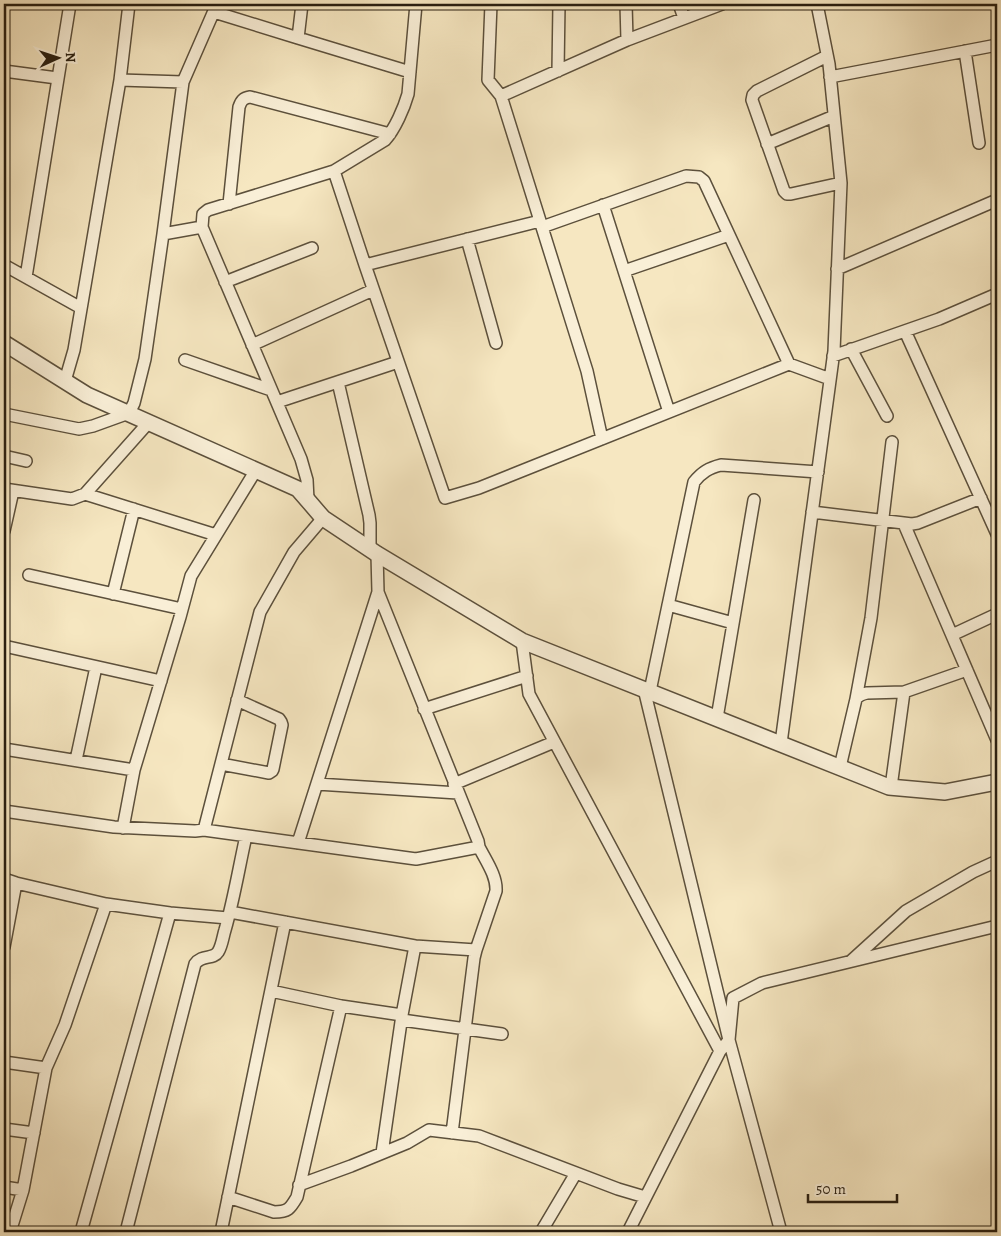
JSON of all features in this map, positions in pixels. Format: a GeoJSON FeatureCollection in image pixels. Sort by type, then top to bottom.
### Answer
{"type":"FeatureCollection","features":[{"type":"Feature","properties":{"kind":"street"},"geometry":{"type":"LineString","coordinates":[[26,277],[70,4]]}},
{"type":"Feature","properties":{"kind":"street"},"geometry":{"type":"LineString","coordinates":[[65,381],[74,350],[120,80],[129,4]]}},
{"type":"Feature","properties":{"kind":"street"},"geometry":{"type":"LineString","coordinates":[[298,38],[302,4]]}},
{"type":"Feature","properties":{"kind":"street"},"geometry":{"type":"LineString","coordinates":[[308,500],[307,480],[301,459],[202,227],[203,214],[208,210],[334,171],[385,140],[390,134],[408,94],[416,4]]}},
{"type":"Feature","properties":{"kind":"street"},"geometry":{"type":"LineString","coordinates":[[491,4],[488,80],[501,96],[587,371],[602,439]]}},
{"type":"Feature","properties":{"kind":"street"},"geometry":{"type":"LineString","coordinates":[[558,71],[560,4]]}},
{"type":"Feature","properties":{"kind":"street"},"geometry":{"type":"LineString","coordinates":[[626,4],[627,40]]}},
{"type":"Feature","properties":{"kind":"street"},"geometry":{"type":"LineString","coordinates":[[679,4],[684,18]]}},
{"type":"Feature","properties":{"kind":"street"},"geometry":{"type":"LineString","coordinates":[[501,96],[627,40],[722,4]]}},
{"type":"Feature","properties":{"kind":"street"},"geometry":{"type":"LineString","coordinates":[[781,743],[833,356],[841,183],[830,77],[817,4]]}},
{"type":"Feature","properties":{"kind":"street"},"geometry":{"type":"LineString","coordinates":[[4,414],[79,429],[129,413],[134,403],[144,359],[184,82],[215,8],[298,38],[410,72]]}},
{"type":"Feature","properties":{"kind":"street"},"geometry":{"type":"LineString","coordinates":[[830,77],[997,45]]}},
{"type":"Feature","properties":{"kind":"street"},"geometry":{"type":"LineString","coordinates":[[965,51],[979,143]]}},
{"type":"Feature","properties":{"kind":"street"},"geometry":{"type":"LineString","coordinates":[[827,56],[757,91],[753,95],[752,100],[784,191],[787,194],[841,183]]}},
{"type":"Feature","properties":{"kind":"street"},"geometry":{"type":"LineString","coordinates":[[4,71],[57,78]]}},
{"type":"Feature","properties":{"kind":"street"},"geometry":{"type":"LineString","coordinates":[[120,80],[184,82]]}},
{"type":"Feature","properties":{"kind":"street"},"geometry":{"type":"LineString","coordinates":[[229,204],[239,107],[245,97],[390,134]]}},
{"type":"Feature","properties":{"kind":"street"},"geometry":{"type":"LineString","coordinates":[[768,144],[834,116]]}},
{"type":"Feature","properties":{"kind":"street"},"geometry":{"type":"LineString","coordinates":[[334,171],[445,498],[480,488],[789,364],[830,379]]}},
{"type":"Feature","properties":{"kind":"street"},"geometry":{"type":"LineString","coordinates":[[365,265],[467,239],[541,224],[686,176],[699,177],[704,180],[789,364]]}},
{"type":"Feature","properties":{"kind":"street"},"geometry":{"type":"LineString","coordinates":[[837,269],[997,200]]}},
{"type":"Feature","properties":{"kind":"street"},"geometry":{"type":"LineString","coordinates":[[603,205],[670,412]]}},
{"type":"Feature","properties":{"kind":"street"},"geometry":{"type":"LineString","coordinates":[[163,234],[202,227]]}},
{"type":"Feature","properties":{"kind":"street"},"geometry":{"type":"LineString","coordinates":[[624,271],[730,235]]}},
{"type":"Feature","properties":{"kind":"street"},"geometry":{"type":"LineString","coordinates":[[467,239],[496,343]]}},
{"type":"Feature","properties":{"kind":"street"},"geometry":{"type":"LineString","coordinates":[[225,282],[312,248]]}},
{"type":"Feature","properties":{"kind":"street"},"geometry":{"type":"LineString","coordinates":[[4,265],[81,308]]}},
{"type":"Feature","properties":{"kind":"street"},"geometry":{"type":"LineString","coordinates":[[252,345],[373,290]]}},
{"type":"Feature","properties":{"kind":"street"},"geometry":{"type":"LineString","coordinates":[[833,356],[996,298]]}},
{"type":"Feature","properties":{"kind":"street"},"geometry":{"type":"LineString","coordinates":[[905,331],[997,534]]}},
{"type":"Feature","properties":{"kind":"street"},"geometry":{"type":"LineString","coordinates":[[4,343],[87,395],[298,488],[322,518],[374,552],[522,640],[892,787],[945,792],[997,782]]}},
{"type":"Feature","properties":{"kind":"street"},"geometry":{"type":"LineString","coordinates":[[851,349],[887,416]]}},
{"type":"Feature","properties":{"kind":"street"},"geometry":{"type":"LineString","coordinates":[[185,360],[272,390]]}},
{"type":"Feature","properties":{"kind":"street"},"geometry":{"type":"LineString","coordinates":[[277,402],[398,362]]}},
{"type":"Feature","properties":{"kind":"street"},"geometry":{"type":"LineString","coordinates":[[338,382],[370,515],[378,592],[479,847],[497,885],[476,950],[452,1133]]}},
{"type":"Feature","properties":{"kind":"street"},"geometry":{"type":"LineString","coordinates":[[4,531],[8,490],[72,499],[85,494],[149,422]]}},
{"type":"Feature","properties":{"kind":"street"},"geometry":{"type":"LineString","coordinates":[[840,767],[856,699],[871,618],[892,442]]}},
{"type":"Feature","properties":{"kind":"street"},"geometry":{"type":"LineString","coordinates":[[4,456],[26,461]]}},
{"type":"Feature","properties":{"kind":"street"},"geometry":{"type":"LineString","coordinates":[[781,1232],[729,1040],[647,690],[668,606],[694,482],[701,473],[710,468],[721,466],[818,472]]}},
{"type":"Feature","properties":{"kind":"street"},"geometry":{"type":"LineString","coordinates":[[123,828],[134,770],[190,576],[256,470]]}},
{"type":"Feature","properties":{"kind":"street"},"geometry":{"type":"LineString","coordinates":[[85,494],[216,535]]}},
{"type":"Feature","properties":{"kind":"street"},"geometry":{"type":"LineString","coordinates":[[812,512],[904,524],[918,523],[981,498]]}},
{"type":"Feature","properties":{"kind":"street"},"geometry":{"type":"LineString","coordinates":[[717,718],[754,500]]}},
{"type":"Feature","properties":{"kind":"street"},"geometry":{"type":"LineString","coordinates":[[113,594],[134,509]]}},
{"type":"Feature","properties":{"kind":"street"},"geometry":{"type":"LineString","coordinates":[[204,830],[260,612],[294,552],[322,518]]}},
{"type":"Feature","properties":{"kind":"street"},"geometry":{"type":"LineString","coordinates":[[904,524],[997,740]]}},
{"type":"Feature","properties":{"kind":"street"},"geometry":{"type":"LineString","coordinates":[[29,575],[182,609]]}},
{"type":"Feature","properties":{"kind":"street"},"geometry":{"type":"LineString","coordinates":[[298,843],[378,592]]}},
{"type":"Feature","properties":{"kind":"street"},"geometry":{"type":"LineString","coordinates":[[668,606],[733,622]]}},
{"type":"Feature","properties":{"kind":"street"},"geometry":{"type":"LineString","coordinates":[[952,635],[997,614]]}},
{"type":"Feature","properties":{"kind":"street"},"geometry":{"type":"LineString","coordinates":[[522,640],[529,694],[720,1051]]}},
{"type":"Feature","properties":{"kind":"street"},"geometry":{"type":"LineString","coordinates":[[4,646],[161,681]]}},
{"type":"Feature","properties":{"kind":"street"},"geometry":{"type":"LineString","coordinates":[[76,760],[96,667]]}},
{"type":"Feature","properties":{"kind":"street"},"geometry":{"type":"LineString","coordinates":[[856,699],[858,696],[867,693],[904,692],[967,670]]}},
{"type":"Feature","properties":{"kind":"street"},"geometry":{"type":"LineString","coordinates":[[424,709],[526,676]]}},
{"type":"Feature","properties":{"kind":"street"},"geometry":{"type":"LineString","coordinates":[[892,787],[904,692]]}},
{"type":"Feature","properties":{"kind":"street"},"geometry":{"type":"LineString","coordinates":[[221,764],[269,773],[273,769],[281,722],[279,719],[237,700]]}},
{"type":"Feature","properties":{"kind":"street"},"geometry":{"type":"LineString","coordinates":[[317,784],[456,788],[554,742]]}},
{"type":"Feature","properties":{"kind":"street"},"geometry":{"type":"LineString","coordinates":[[4,749],[134,770]]}},
{"type":"Feature","properties":{"kind":"street"},"geometry":{"type":"LineString","coordinates":[[4,811],[123,828],[204,830],[416,859],[479,847]]}},
{"type":"Feature","properties":{"kind":"street"},"geometry":{"type":"LineString","coordinates":[[126,1232],[195,964],[198,960],[213,956],[218,952],[229,915],[246,836]]}},
{"type":"Feature","properties":{"kind":"street"},"geometry":{"type":"LineString","coordinates":[[849,962],[906,911],[973,872],[997,861]]}},
{"type":"Feature","properties":{"kind":"street"},"geometry":{"type":"LineString","coordinates":[[4,879],[106,904],[170,913],[229,915],[285,922],[415,946],[476,950]]}},
{"type":"Feature","properties":{"kind":"street"},"geometry":{"type":"LineString","coordinates":[[4,947],[16,883]]}},
{"type":"Feature","properties":{"kind":"street"},"geometry":{"type":"LineString","coordinates":[[10,1232],[23,1190],[46,1068],[65,1025],[106,904]]}},
{"type":"Feature","properties":{"kind":"street"},"geometry":{"type":"LineString","coordinates":[[81,1232],[170,913]]}},
{"type":"Feature","properties":{"kind":"street"},"geometry":{"type":"LineString","coordinates":[[221,1232],[285,922]]}},
{"type":"Feature","properties":{"kind":"street"},"geometry":{"type":"LineString","coordinates":[[628,1232],[720,1051],[729,1040],[733,998],[762,984],[997,926]]}},
{"type":"Feature","properties":{"kind":"street"},"geometry":{"type":"LineString","coordinates":[[382,1153],[402,1017],[415,946]]}},
{"type":"Feature","properties":{"kind":"street"},"geometry":{"type":"LineString","coordinates":[[271,991],[341,1006],[502,1034]]}},
{"type":"Feature","properties":{"kind":"street"},"geometry":{"type":"LineString","coordinates":[[228,1197],[274,1212],[290,1209],[296,1197],[341,1006]]}},
{"type":"Feature","properties":{"kind":"street"},"geometry":{"type":"LineString","coordinates":[[4,1062],[46,1068]]}},
{"type":"Feature","properties":{"kind":"street"},"geometry":{"type":"LineString","coordinates":[[4,1129],[34,1133]]}},
{"type":"Feature","properties":{"kind":"street"},"geometry":{"type":"LineString","coordinates":[[299,1185],[406,1143],[429,1130],[479,1136],[618,1189],[645,1197]]}},
{"type":"Feature","properties":{"kind":"street"},"geometry":{"type":"LineString","coordinates":[[541,1232],[576,1173]]}},
{"type":"Feature","properties":{"kind":"street"},"geometry":{"type":"LineString","coordinates":[[4,1187],[23,1190]]}}]}
